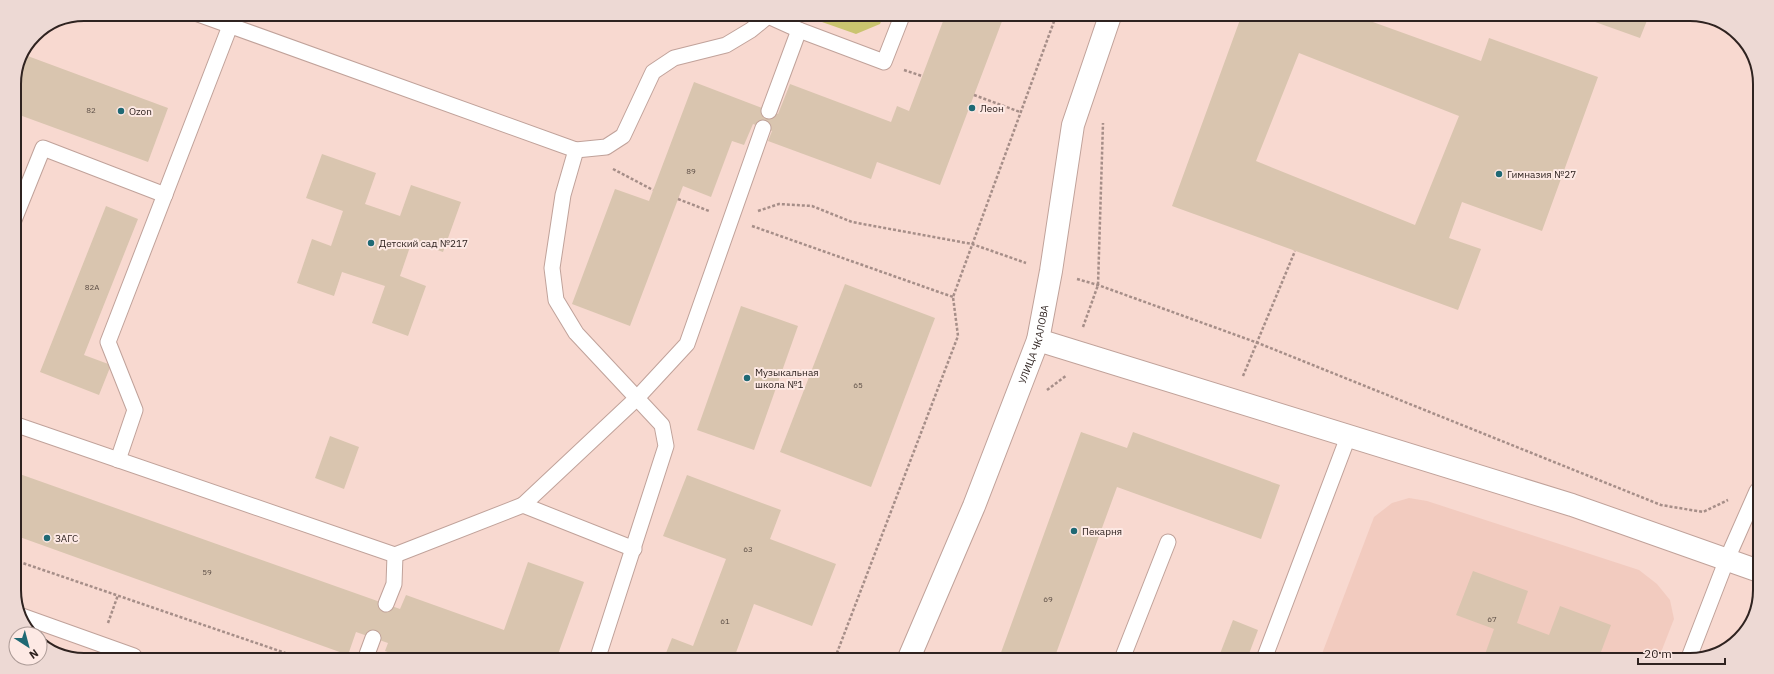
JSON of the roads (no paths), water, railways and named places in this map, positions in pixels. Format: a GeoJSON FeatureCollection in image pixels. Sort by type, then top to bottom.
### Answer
{"type":"FeatureCollection","features":[{"type":"Feature","properties":{"kind":"street","name":"УЛИЦА ЧКАЛОВА"},"geometry":{"type":"LineString","coordinates":[[911,653],[974,506],[1038,340],[1051,271],[1073,125],[1108,21]]}},
{"type":"Feature","properties":{"kind":"street"},"geometry":{"type":"LineString","coordinates":[[1038,340],[1572,505],[1753,569]]}},
{"type":"Feature","properties":{"kind":"lane"},"geometry":{"type":"LineString","coordinates":[[217,21],[576,150],[606,148],[623,136],[654,72],[668,62],[674,58],[726,45],[751,30],[762,21]]}},
{"type":"Feature","properties":{"kind":"lane"},"geometry":{"type":"LineString","coordinates":[[779,21],[884,62],[900,21]]}},
{"type":"Feature","properties":{"kind":"lane"},"geometry":{"type":"LineString","coordinates":[[118,460],[135,410],[108,342],[230,26]]}},
{"type":"Feature","properties":{"kind":"lane"},"geometry":{"type":"LineString","coordinates":[[769,111],[799,30]]}},
{"type":"Feature","properties":{"kind":"lane"},"geometry":{"type":"LineString","coordinates":[[21,426],[395,555],[523,505],[636,398],[687,344],[763,128]]}},
{"type":"Feature","properties":{"kind":"lane"},"geometry":{"type":"LineString","coordinates":[[21,203],[43,148],[165,195]]}},
{"type":"Feature","properties":{"kind":"lane"},"geometry":{"type":"LineString","coordinates":[[576,150],[563,195],[552,268],[556,300],[576,333],[662,425],[666,446],[599,653]]}},
{"type":"Feature","properties":{"kind":"lane"},"geometry":{"type":"LineString","coordinates":[[1266,653],[1348,437]]}},
{"type":"Feature","properties":{"kind":"lane"},"geometry":{"type":"LineString","coordinates":[[1691,653],[1727,559],[1753,500]]}},
{"type":"Feature","properties":{"kind":"lane"},"geometry":{"type":"LineString","coordinates":[[523,505],[634,549]]}},
{"type":"Feature","properties":{"kind":"lane"},"geometry":{"type":"LineString","coordinates":[[1124,653],[1168,542]]}},
{"type":"Feature","properties":{"kind":"lane"},"geometry":{"type":"LineString","coordinates":[[386,604],[394,584],[395,555]]}},
{"type":"Feature","properties":{"kind":"lane"},"geometry":{"type":"LineString","coordinates":[[28,619],[99,650],[116,653]]}},
{"type":"Feature","properties":{"kind":"lane"},"geometry":{"type":"LineString","coordinates":[[367,653],[373,638]]}},
{"type":"Feature","properties":{"kind":"place","name":"Леон"},"geometry":{"type":"Point","coordinates":[972,108]}},
{"type":"Feature","properties":{"kind":"place","name":"Ozon"},"geometry":{"type":"Point","coordinates":[121,111]}},
{"type":"Feature","properties":{"kind":"place","name":"Гимназия №27"},"geometry":{"type":"Point","coordinates":[1499,174]}},
{"type":"Feature","properties":{"kind":"place","name":"Детский сад №217"},"geometry":{"type":"Point","coordinates":[371,243]}},
{"type":"Feature","properties":{"kind":"place","name":"Музыкальная школа №1"},"geometry":{"type":"Point","coordinates":[747,378]}},
{"type":"Feature","properties":{"kind":"place","name":"Пекарня"},"geometry":{"type":"Point","coordinates":[1074,531]}},
{"type":"Feature","properties":{"kind":"place","name":"ЗАГС"},"geometry":{"type":"Point","coordinates":[47,538]}}]}
